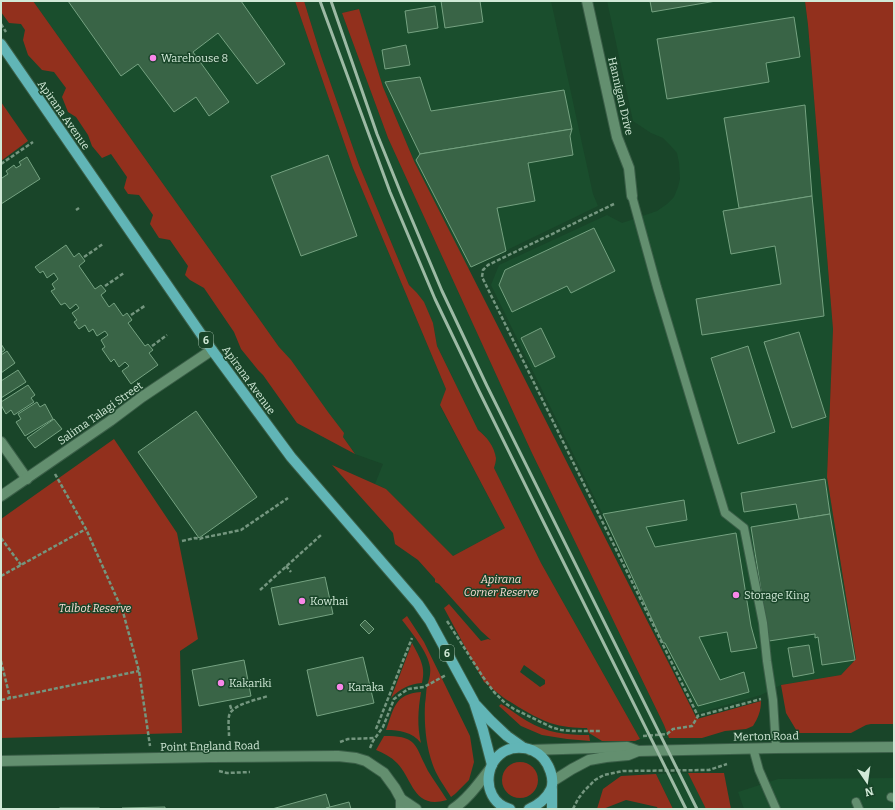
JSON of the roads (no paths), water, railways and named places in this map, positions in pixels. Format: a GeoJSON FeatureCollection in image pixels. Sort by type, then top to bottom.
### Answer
{"type":"FeatureCollection","features":[{"type":"Feature","properties":{"kind":"main road","name":"Apirana Avenue"},"geometry":{"type":"LineString","coordinates":[[1,44],[212,350],[291,457],[418,604],[430,621],[474,702],[483,730],[491,767]]}},
{"type":"Feature","properties":{"kind":"main road","name":"Apirana Avenue"},"geometry":{"type":"LineString","coordinates":[[474,702],[506,736],[527,749]]}},
{"type":"Feature","properties":{"kind":"main road"},"geometry":{"type":"LineString","coordinates":[[491,767],[499,755],[506,751],[513,748],[527,749]]}},
{"type":"Feature","properties":{"kind":"main road","name":"6"},"geometry":{"type":"LineString","coordinates":[[527,749],[542,757],[549,766],[552,785],[552,809]]}},
{"type":"Feature","properties":{"kind":"main road","name":"6"},"geometry":{"type":"LineString","coordinates":[[491,767],[489,781],[491,792],[497,801],[505,808]]}},
{"type":"Feature","properties":{"kind":"main road"},"geometry":{"type":"LineString","coordinates":[[529,809],[545,799],[552,785]]}},
{"type":"Feature","properties":{"kind":"street","name":"Hannigan Drive"},"geometry":{"type":"LineString","coordinates":[[587,1],[617,137],[629,168],[632,196]]}},
{"type":"Feature","properties":{"kind":"street","name":"Salima Talagi Street"},"geometry":{"type":"LineString","coordinates":[[1,496],[212,350]]}},
{"type":"Feature","properties":{"kind":"street"},"geometry":{"type":"LineString","coordinates":[[1,442],[26,479]]}},
{"type":"Feature","properties":{"kind":"street","name":"Merton Road"},"geometry":{"type":"LineString","coordinates":[[527,749],[626,747],[638,751],[894,747]]}},
{"type":"Feature","properties":{"kind":"street","name":"Merton Road"},"geometry":{"type":"LineString","coordinates":[[552,785],[572,768],[590,760],[628,755],[638,751]]}},
{"type":"Feature","properties":{"kind":"street","name":"Point England Road"},"geometry":{"type":"LineString","coordinates":[[1,761],[211,757],[338,756],[356,758],[366,761],[384,773],[394,788],[401,804],[416,809]]}},
{"type":"Feature","properties":{"kind":"street"},"geometry":{"type":"LineString","coordinates":[[453,809],[465,799],[491,767]]}},
{"type":"Feature","properties":{"kind":"lane"},"geometry":{"type":"LineString","coordinates":[[632,196],[657,287],[724,513],[744,528],[763,623],[773,700],[776,748]]}},
{"type":"Feature","properties":{"kind":"lane"},"geometry":{"type":"LineString","coordinates":[[754,748],[759,770],[776,809]]}},
{"type":"Feature","properties":{"kind":"railway"},"geometry":{"type":"LineString","coordinates":[[320,1],[390,192],[435,299],[686,809]]}},
{"type":"Feature","properties":{"kind":"railway"},"geometry":{"type":"LineString","coordinates":[[331,1],[377,134],[442,291],[487,386],[697,809]]}},
{"type":"Feature","properties":{"kind":"place","name":"Warehouse 8"},"geometry":{"type":"Point","coordinates":[153,58]}},
{"type":"Feature","properties":{"kind":"place","name":"Storage King"},"geometry":{"type":"Point","coordinates":[736,595]}},
{"type":"Feature","properties":{"kind":"place","name":"Kowhai"},"geometry":{"type":"Point","coordinates":[302,601]}},
{"type":"Feature","properties":{"kind":"place","name":"Kakariki"},"geometry":{"type":"Point","coordinates":[221,683]}},
{"type":"Feature","properties":{"kind":"place","name":"Karaka"},"geometry":{"type":"Point","coordinates":[340,687]}},
{"type":"Feature","properties":{"kind":"park label","name":"Apirana Corner Reserve"},"geometry":{"type":"Point","coordinates":[501,585]}},
{"type":"Feature","properties":{"kind":"park label","name":"Talbot Reserve"},"geometry":{"type":"Point","coordinates":[95,608]}}]}
